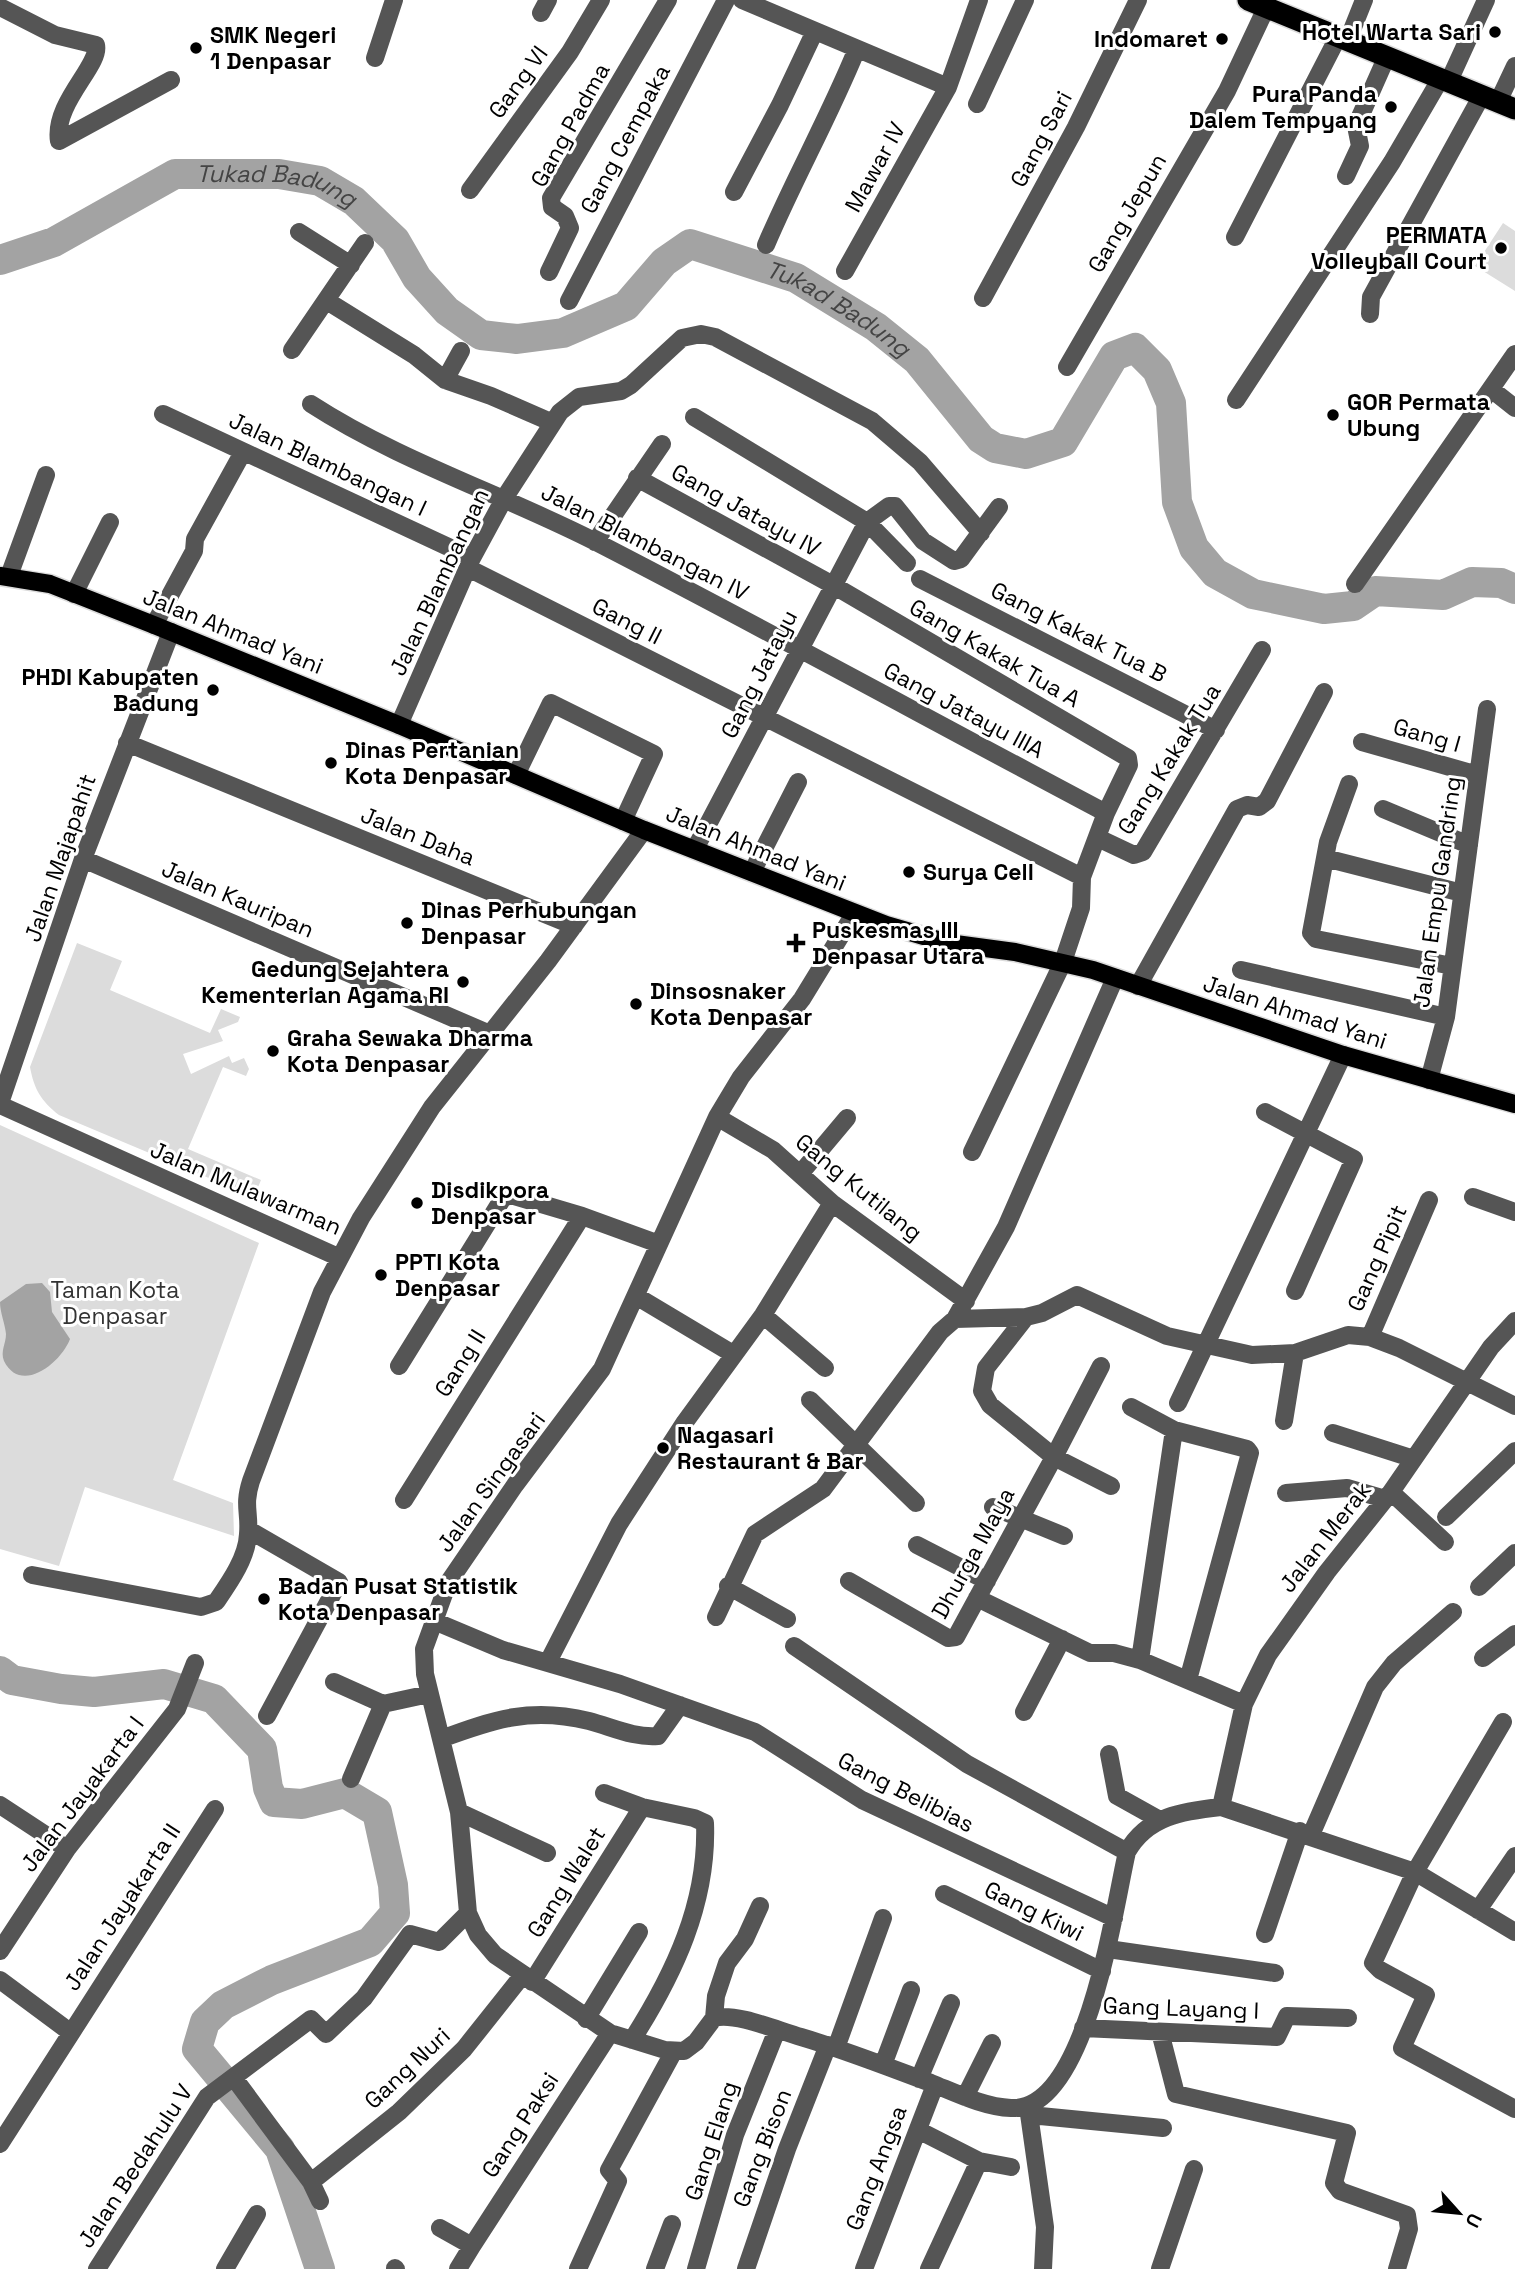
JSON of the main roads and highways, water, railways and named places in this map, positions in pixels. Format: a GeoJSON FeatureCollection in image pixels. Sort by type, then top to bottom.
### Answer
{"type":"FeatureCollection","features":[{"type":"Feature","properties":{"kind":"highway"},"geometry":{"type":"LineString","coordinates":[[1257,4],[1498,102]]}},
{"type":"Feature","properties":{"kind":"main road","name":"Jalan Ahmad Yani"},"geometry":{"type":"LineString","coordinates":[[5,576],[32,579],[162,629],[854,914],[948,943],[1063,962],[1343,1055],[1515,1104]]}},
{"type":"Feature","properties":{"kind":"waterway","name":"Tukad Badung"},"geometry":{"type":"LineString","coordinates":[[0,260],[54,242],[175,174],[279,174],[320,181],[354,201],[395,240],[417,278],[447,311],[481,335],[517,339],[563,333],[626,306],[664,262],[690,244],[796,278],[876,327],[917,360],[981,439],[995,448],[1026,454],[1063,442],[1114,356],[1135,348],[1157,370],[1171,403],[1177,502],[1194,548],[1215,573],[1253,594],[1324,609],[1353,606],[1375,591],[1443,595],[1472,582],[1501,583],[1515,589]]}},
{"type":"Feature","properties":{"kind":"waterway"},"geometry":{"type":"LineString","coordinates":[[0,1671],[12,1680],[61,1689],[94,1692],[164,1684],[214,1699],[262,1749],[268,1788],[274,1802],[302,1804],[345,1793],[377,1812],[393,1885],[395,1913],[370,1942],[272,1980],[223,2005],[205,2022],[197,2049],[280,2149],[320,2269]]}},
{"type":"Feature","properties":{"kind":"place","name":"Hotel Warta Sari"},"geometry":{"type":"Point","coordinates":[1495,32]}},
{"type":"Feature","properties":{"kind":"place","name":"Indomaret"},"geometry":{"type":"Point","coordinates":[1222,39]}},
{"type":"Feature","properties":{"kind":"place","name":"SMK Negeri 1 Denpasar"},"geometry":{"type":"Point","coordinates":[196,48]}},
{"type":"Feature","properties":{"kind":"place","name":"Pura Panda Dalem Tempyang"},"geometry":{"type":"Point","coordinates":[1391,107]}},
{"type":"Feature","properties":{"kind":"place","name":"PERMATA Volleyball Court"},"geometry":{"type":"Point","coordinates":[1501,248]}},
{"type":"Feature","properties":{"kind":"place","name":"GOR Permata Ubung"},"geometry":{"type":"Point","coordinates":[1333,415]}},
{"type":"Feature","properties":{"kind":"place","name":"PHDI Kabupaten Badung"},"geometry":{"type":"Point","coordinates":[213,690]}},
{"type":"Feature","properties":{"kind":"place","name":"Dinas Pertanian Kota Denpasar"},"geometry":{"type":"Point","coordinates":[331,763]}},
{"type":"Feature","properties":{"kind":"place","name":"Surya Cell"},"geometry":{"type":"Point","coordinates":[909,872]}},
{"type":"Feature","properties":{"kind":"place","name":"Dinas Perhubungan Denpasar"},"geometry":{"type":"Point","coordinates":[407,923]}},
{"type":"Feature","properties":{"kind":"place","name":"Puskesmas III Denpasar Utara"},"geometry":{"type":"Point","coordinates":[796,943]}},
{"type":"Feature","properties":{"kind":"place","name":"Gedung Sejahtera Kementerian Agama RI"},"geometry":{"type":"Point","coordinates":[463,982]}},
{"type":"Feature","properties":{"kind":"place","name":"Dinsosnaker Kota Denpasar"},"geometry":{"type":"Point","coordinates":[636,1004]}},
{"type":"Feature","properties":{"kind":"place","name":"Graha Sewaka Dharma Kota Denpasar"},"geometry":{"type":"Point","coordinates":[273,1051]}},
{"type":"Feature","properties":{"kind":"place","name":"Disdikpora Denpasar"},"geometry":{"type":"Point","coordinates":[417,1203]}},
{"type":"Feature","properties":{"kind":"place","name":"PPTI Kota Denpasar"},"geometry":{"type":"Point","coordinates":[381,1275]}},
{"type":"Feature","properties":{"kind":"place","name":"Nagasari Restaurant & Bar"},"geometry":{"type":"Point","coordinates":[663,1448]}},
{"type":"Feature","properties":{"kind":"place","name":"Badan Pusat Statistik Kota Denpasar"},"geometry":{"type":"Point","coordinates":[264,1599]}},
{"type":"Feature","properties":{"kind":"park label","name":"Taman Kota Denpasar"},"geometry":{"type":"Point","coordinates":[115,1303]}}]}
